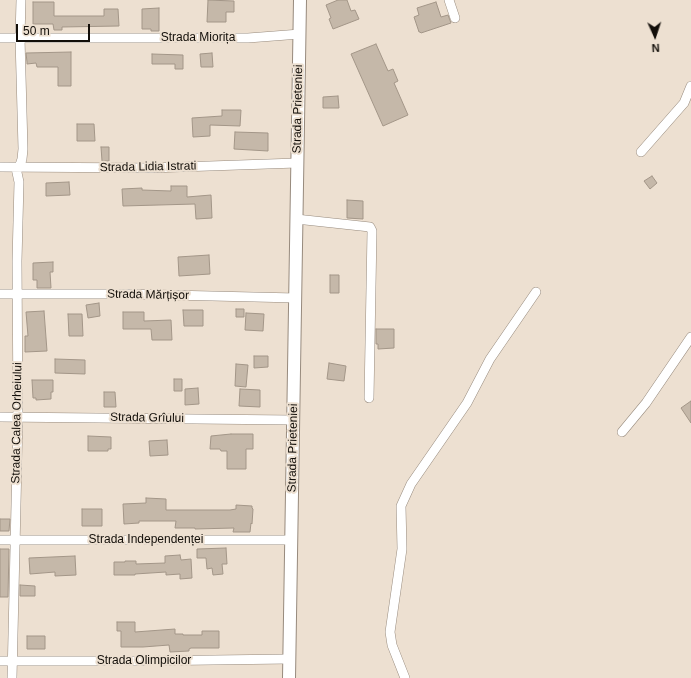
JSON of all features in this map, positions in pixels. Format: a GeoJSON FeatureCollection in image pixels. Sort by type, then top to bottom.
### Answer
{"type":"FeatureCollection","features":[{"type":"Feature","properties":{"kind":"street","name":"Strada Calea Orheiului"},"geometry":{"type":"LineString","coordinates":[[12,678],[18,417],[16,261],[19,182],[17,168],[22,159],[23,149],[20,38],[21,0]]}},
{"type":"Feature","properties":{"kind":"street","name":"Strada Prieteniei"},"geometry":{"type":"LineString","coordinates":[[289,678],[300,0]]}},
{"type":"Feature","properties":{"kind":"street"},"geometry":{"type":"LineString","coordinates":[[449,0],[456,18]]}},
{"type":"Feature","properties":{"kind":"street","name":"Strada Miorița"},"geometry":{"type":"LineString","coordinates":[[0,38],[248,38],[300,34]]}},
{"type":"Feature","properties":{"kind":"street"},"geometry":{"type":"LineString","coordinates":[[641,152],[684,103],[691,86]]}},
{"type":"Feature","properties":{"kind":"street","name":"Strada Lidia Istrati"},"geometry":{"type":"LineString","coordinates":[[0,168],[151,168],[297,163]]}},
{"type":"Feature","properties":{"kind":"street"},"geometry":{"type":"LineString","coordinates":[[296,219],[370,227],[372,231],[369,398]]}},
{"type":"Feature","properties":{"kind":"street"},"geometry":{"type":"LineString","coordinates":[[404,678],[392,645],[390,632],[402,549],[401,506],[411,484],[467,403],[490,359],[536,292]]}},
{"type":"Feature","properties":{"kind":"street","name":"Strada Mărțișor"},"geometry":{"type":"LineString","coordinates":[[0,294],[128,294],[296,298]]}},
{"type":"Feature","properties":{"kind":"street"},"geometry":{"type":"LineString","coordinates":[[622,432],[646,403],[691,337]]}},
{"type":"Feature","properties":{"kind":"street","name":"Strada Grîului"},"geometry":{"type":"LineString","coordinates":[[0,417],[293,420]]}},
{"type":"Feature","properties":{"kind":"street","name":"Strada Independenței"},"geometry":{"type":"LineString","coordinates":[[0,540],[291,540]]}},
{"type":"Feature","properties":{"kind":"street","name":"Strada Olimpicilor"},"geometry":{"type":"LineString","coordinates":[[0,661],[289,659]]}},
{"type":"Feature","properties":{"kind":"building"},"geometry":{"type":"Polygon","coordinates":[[[208,0],[234,1],[234,12],[226,12],[226,22],[207,22],[208,0]]]}},
{"type":"Feature","properties":{"kind":"building"},"geometry":{"type":"Polygon","coordinates":[[[338,0],[347,0],[351,11],[355,10],[359,19],[333,29],[326,5],[338,0]]]}},
{"type":"Feature","properties":{"kind":"building"},"geometry":{"type":"Polygon","coordinates":[[[33,2],[54,2],[54,16],[104,16],[104,9],[118,9],[119,26],[62,27],[62,30],[54,30],[53,24],[33,24],[33,2]]]}},
{"type":"Feature","properties":{"kind":"building"},"geometry":{"type":"Polygon","coordinates":[[[436,2],[441,17],[448,15],[451,23],[421,33],[419,32],[414,17],[419,15],[417,8],[436,2]]]}},
{"type":"Feature","properties":{"kind":"building"},"geometry":{"type":"Polygon","coordinates":[[[159,8],[159,31],[142,29],[142,9],[159,8]]]}},
{"type":"Feature","properties":{"kind":"building"},"geometry":{"type":"Polygon","coordinates":[[[376,44],[388,71],[393,69],[398,81],[394,83],[408,115],[383,126],[351,54],[376,44]]]}},
{"type":"Feature","properties":{"kind":"building"},"geometry":{"type":"Polygon","coordinates":[[[71,52],[71,86],[58,86],[58,67],[37,67],[36,63],[27,64],[26,53],[71,52]]]}},
{"type":"Feature","properties":{"kind":"building"},"geometry":{"type":"Polygon","coordinates":[[[212,53],[213,67],[201,67],[200,54],[212,53]]]}},
{"type":"Feature","properties":{"kind":"building"},"geometry":{"type":"Polygon","coordinates":[[[152,54],[183,55],[183,69],[175,69],[175,64],[152,64],[152,54]]]}},
{"type":"Feature","properties":{"kind":"building"},"geometry":{"type":"Polygon","coordinates":[[[338,96],[339,108],[323,108],[323,97],[338,96]]]}},
{"type":"Feature","properties":{"kind":"building"},"geometry":{"type":"Polygon","coordinates":[[[222,110],[241,110],[240,126],[210,125],[210,136],[193,137],[192,118],[222,116],[222,110]]]}},
{"type":"Feature","properties":{"kind":"building"},"geometry":{"type":"Polygon","coordinates":[[[77,124],[94,124],[95,141],[77,141],[77,124]]]}},
{"type":"Feature","properties":{"kind":"building"},"geometry":{"type":"Polygon","coordinates":[[[235,132],[268,133],[268,151],[234,149],[235,132]]]}},
{"type":"Feature","properties":{"kind":"building"},"geometry":{"type":"Polygon","coordinates":[[[101,147],[109,147],[109,161],[102,161],[101,147]]]}},
{"type":"Feature","properties":{"kind":"building"},"geometry":{"type":"Polygon","coordinates":[[[652,176],[657,183],[650,189],[644,181],[652,176]]]}},
{"type":"Feature","properties":{"kind":"building"},"geometry":{"type":"Polygon","coordinates":[[[69,182],[70,195],[46,196],[46,183],[69,182]]]}},
{"type":"Feature","properties":{"kind":"building"},"geometry":{"type":"Polygon","coordinates":[[[171,186],[187,186],[187,197],[211,195],[212,218],[196,219],[195,204],[123,206],[122,189],[142,188],[142,190],[171,191],[171,186]]]}},
{"type":"Feature","properties":{"kind":"building"},"geometry":{"type":"Polygon","coordinates":[[[347,200],[363,201],[363,219],[347,218],[347,200]]]}},
{"type":"Feature","properties":{"kind":"building"},"geometry":{"type":"Polygon","coordinates":[[[209,255],[210,274],[179,276],[178,257],[209,255]]]}},
{"type":"Feature","properties":{"kind":"building"},"geometry":{"type":"Polygon","coordinates":[[[53,262],[53,272],[50,272],[51,288],[37,288],[37,280],[33,280],[33,263],[53,262]]]}},
{"type":"Feature","properties":{"kind":"building"},"geometry":{"type":"Polygon","coordinates":[[[330,275],[339,275],[339,293],[330,293],[330,275]]]}},
{"type":"Feature","properties":{"kind":"building"},"geometry":{"type":"Polygon","coordinates":[[[99,303],[100,316],[88,318],[86,305],[99,303]]]}},
{"type":"Feature","properties":{"kind":"building"},"geometry":{"type":"Polygon","coordinates":[[[236,309],[244,309],[244,317],[236,317],[236,309]]]}},
{"type":"Feature","properties":{"kind":"building"},"geometry":{"type":"Polygon","coordinates":[[[183,310],[203,310],[203,326],[184,326],[183,310]]]}},
{"type":"Feature","properties":{"kind":"building"},"geometry":{"type":"Polygon","coordinates":[[[44,311],[47,351],[25,352],[25,336],[28,336],[26,312],[44,311]]]}},
{"type":"Feature","properties":{"kind":"building"},"geometry":{"type":"Polygon","coordinates":[[[123,312],[144,312],[144,321],[171,320],[172,340],[152,340],[151,329],[123,329],[123,312]]]}},
{"type":"Feature","properties":{"kind":"building"},"geometry":{"type":"Polygon","coordinates":[[[246,313],[264,314],[263,331],[245,330],[246,313]]]}},
{"type":"Feature","properties":{"kind":"building"},"geometry":{"type":"Polygon","coordinates":[[[68,314],[82,314],[83,336],[69,336],[68,314]]]}},
{"type":"Feature","properties":{"kind":"building"},"geometry":{"type":"Polygon","coordinates":[[[376,329],[394,329],[394,348],[378,349],[378,344],[376,344],[376,329]]]}},
{"type":"Feature","properties":{"kind":"building"},"geometry":{"type":"Polygon","coordinates":[[[254,356],[268,356],[268,367],[254,368],[254,356]]]}},
{"type":"Feature","properties":{"kind":"building"},"geometry":{"type":"Polygon","coordinates":[[[55,359],[85,360],[85,374],[55,373],[55,359]]]}},
{"type":"Feature","properties":{"kind":"building"},"geometry":{"type":"Polygon","coordinates":[[[329,363],[346,366],[344,381],[327,379],[329,363]]]}},
{"type":"Feature","properties":{"kind":"building"},"geometry":{"type":"Polygon","coordinates":[[[236,364],[248,365],[246,387],[235,386],[236,364]]]}},
{"type":"Feature","properties":{"kind":"building"},"geometry":{"type":"Polygon","coordinates":[[[174,379],[182,379],[182,391],[174,391],[174,379]]]}},
{"type":"Feature","properties":{"kind":"building"},"geometry":{"type":"Polygon","coordinates":[[[32,380],[53,380],[53,392],[51,392],[51,399],[36,400],[36,398],[33,398],[32,380]]]}},
{"type":"Feature","properties":{"kind":"building"},"geometry":{"type":"Polygon","coordinates":[[[198,388],[199,404],[185,405],[185,389],[198,388]]]}},
{"type":"Feature","properties":{"kind":"building"},"geometry":{"type":"Polygon","coordinates":[[[240,389],[260,390],[260,407],[239,406],[240,389]]]}},
{"type":"Feature","properties":{"kind":"building"},"geometry":{"type":"Polygon","coordinates":[[[104,392],[115,392],[116,407],[104,407],[104,392]]]}},
{"type":"Feature","properties":{"kind":"building"},"geometry":{"type":"Polygon","coordinates":[[[691,401],[691,423],[681,408],[691,401]]]}},
{"type":"Feature","properties":{"kind":"building"},"geometry":{"type":"Polygon","coordinates":[[[253,434],[253,449],[246,449],[246,469],[227,469],[227,451],[210,449],[211,436],[253,434]]]}},
{"type":"Feature","properties":{"kind":"building"},"geometry":{"type":"Polygon","coordinates":[[[88,436],[111,437],[111,449],[108,449],[108,451],[88,451],[88,436]]]}},
{"type":"Feature","properties":{"kind":"building"},"geometry":{"type":"Polygon","coordinates":[[[167,440],[168,455],[150,456],[149,441],[167,440]]]}},
{"type":"Feature","properties":{"kind":"building"},"geometry":{"type":"Polygon","coordinates":[[[146,498],[166,499],[166,510],[230,510],[236,509],[236,505],[252,506],[252,524],[251,523],[250,532],[233,532],[234,528],[175,528],[176,521],[139,521],[139,523],[124,524],[123,504],[146,503],[146,498]]]}},
{"type":"Feature","properties":{"kind":"building"},"geometry":{"type":"Polygon","coordinates":[[[82,509],[102,509],[102,526],[82,526],[82,509]]]}},
{"type":"Feature","properties":{"kind":"building"},"geometry":{"type":"Polygon","coordinates":[[[0,519],[10,519],[9,531],[0,531],[0,519]]]}},
{"type":"Feature","properties":{"kind":"building"},"geometry":{"type":"Polygon","coordinates":[[[226,548],[227,564],[222,564],[223,574],[213,575],[212,568],[207,569],[206,558],[197,558],[197,549],[226,548]]]}},
{"type":"Feature","properties":{"kind":"building"},"geometry":{"type":"Polygon","coordinates":[[[0,549],[9,549],[8,597],[0,597],[0,549]]]}},
{"type":"Feature","properties":{"kind":"building"},"geometry":{"type":"Polygon","coordinates":[[[180,555],[181,560],[191,559],[192,578],[180,579],[180,574],[166,575],[166,572],[135,575],[114,575],[114,562],[136,561],[136,564],[165,563],[165,556],[180,555]]]}},
{"type":"Feature","properties":{"kind":"building"},"geometry":{"type":"Polygon","coordinates":[[[75,556],[76,575],[55,576],[55,572],[30,574],[29,558],[75,556]]]}},
{"type":"Feature","properties":{"kind":"building"},"geometry":{"type":"Polygon","coordinates":[[[20,585],[35,586],[35,596],[20,596],[20,585]]]}},
{"type":"Feature","properties":{"kind":"building"},"geometry":{"type":"Polygon","coordinates":[[[117,622],[135,622],[135,632],[175,629],[175,634],[202,635],[202,631],[219,631],[219,648],[191,648],[189,651],[170,652],[169,645],[121,647],[121,631],[117,631],[117,622]]]}},
{"type":"Feature","properties":{"kind":"building"},"geometry":{"type":"Polygon","coordinates":[[[27,636],[45,636],[45,649],[27,649],[27,636]]]}}]}
